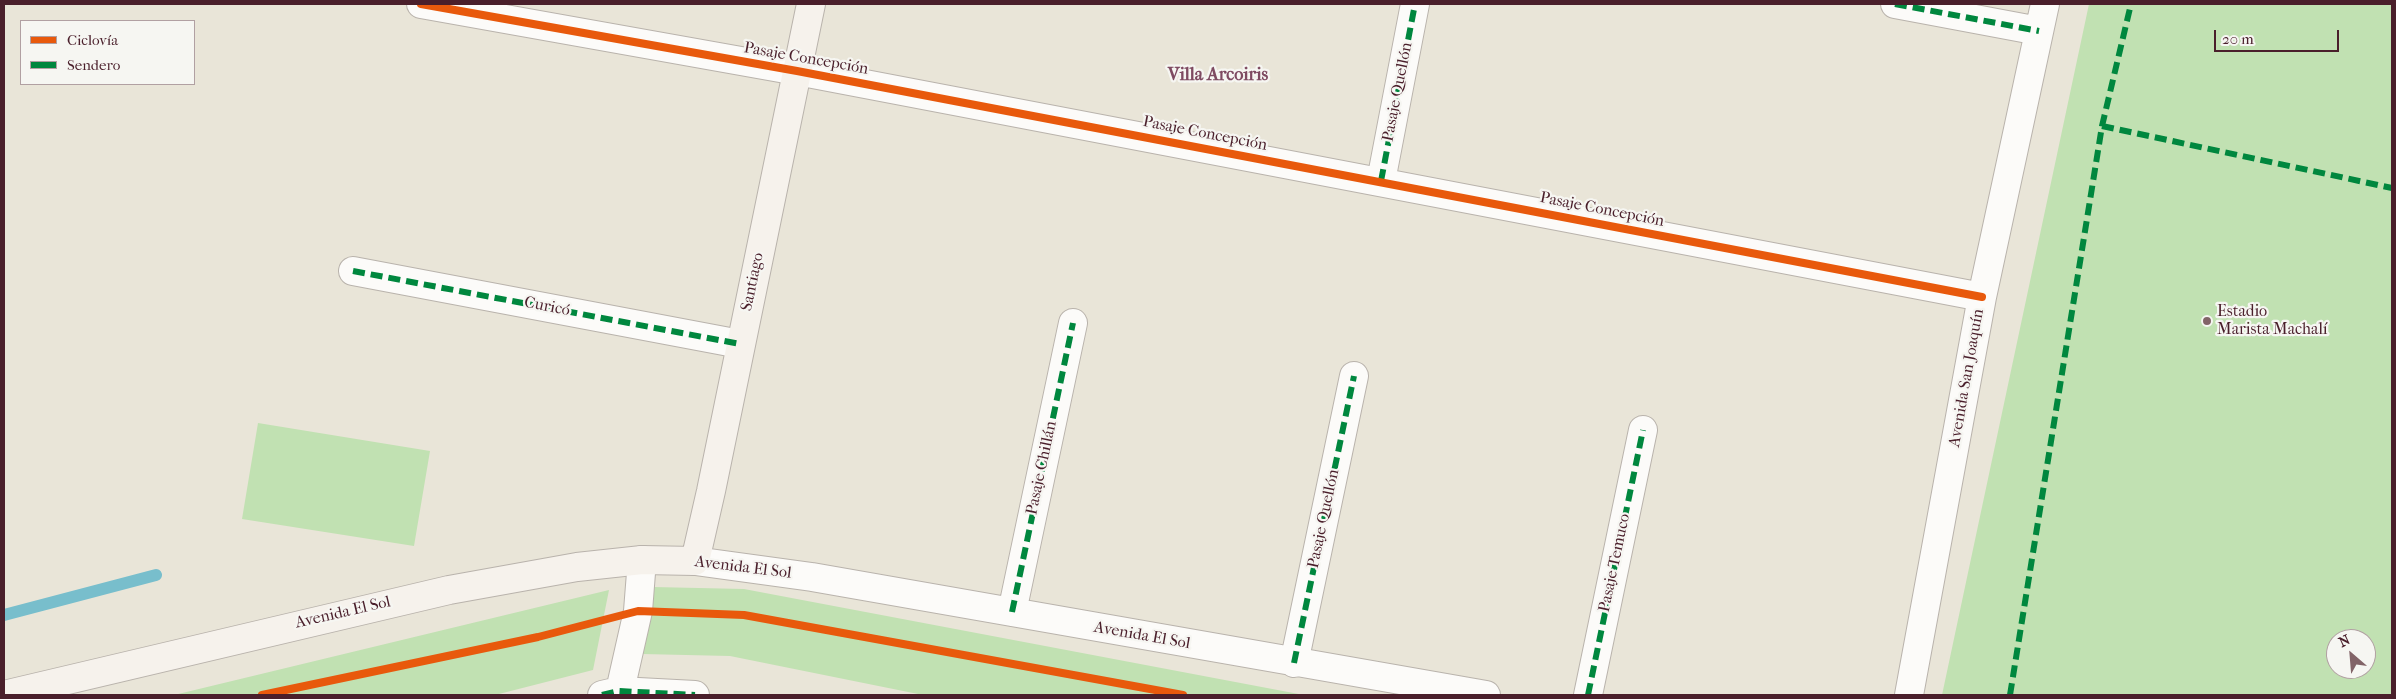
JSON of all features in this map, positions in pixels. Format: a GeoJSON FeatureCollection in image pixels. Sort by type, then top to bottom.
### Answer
{"type":"FeatureCollection","features":[{"type":"Feature","properties":{"kind":"street","name":"Pasaje Concepción"},"geometry":{"type":"LineString","coordinates":[[421,4],[797,71],[1982,297]]}},
{"type":"Feature","properties":{"kind":"street","name":"Santiago"},"geometry":{"type":"LineString","coordinates":[[694,561],[711,491],[811,4]]}},
{"type":"Feature","properties":{"kind":"street","name":"Pasaje Quellón"},"geometry":{"type":"LineString","coordinates":[[1380,181],[1415,4]]}},
{"type":"Feature","properties":{"kind":"street"},"geometry":{"type":"LineString","coordinates":[[1896,4],[2039,30]]}},
{"type":"Feature","properties":{"kind":"street","name":"Avenida San Joaquín"},"geometry":{"type":"LineString","coordinates":[[1909,695],[1982,297],[2045,4]]}},
{"type":"Feature","properties":{"kind":"street","name":"Curicó"},"geometry":{"type":"LineString","coordinates":[[353,271],[740,344]]}},
{"type":"Feature","properties":{"kind":"street","name":"Pasaje Chillán"},"geometry":{"type":"LineString","coordinates":[[1012,612],[1073,323]]}},
{"type":"Feature","properties":{"kind":"street","name":"Pasaje Quellón"},"geometry":{"type":"LineString","coordinates":[[1294,663],[1354,376]]}},
{"type":"Feature","properties":{"kind":"street","name":"Pasaje Temuco"},"geometry":{"type":"LineString","coordinates":[[1588,695],[1643,430]]}},
{"type":"Feature","properties":{"kind":"street"},"geometry":{"type":"LineString","coordinates":[[642,560],[638,611],[613,694],[695,695]]}},
{"type":"Feature","properties":{"kind":"street","name":"Avenida El Sol"},"geometry":{"type":"LineString","coordinates":[[4,695],[439,592],[577,567],[642,560],[694,561],[812,577],[1294,663],[1486,695]]}},
{"type":"Feature","properties":{"kind":"green space","name":"Estadio Marista Machalí"},"geometry":{"type":"Polygon","coordinates":[[[2089,4],[2392,4],[2392,695],[1942,695],[2089,4]]]}},
{"type":"Feature","properties":{"kind":"green space"},"geometry":{"type":"Polygon","coordinates":[[[258,423],[430,451],[414,546],[242,519],[258,423]]]}},
{"type":"Feature","properties":{"kind":"green space"},"geometry":{"type":"Polygon","coordinates":[[[653,587],[744,589],[1304,695],[923,695],[730,656],[642,654],[653,587]]]}},
{"type":"Feature","properties":{"kind":"green space"},"geometry":{"type":"Polygon","coordinates":[[[609,590],[593,670],[495,695],[174,695],[609,590]]]}},
{"type":"Feature","properties":{"kind":"waterway"},"geometry":{"type":"LineString","coordinates":[[4,615],[156,575]]}},
{"type":"Feature","properties":{"kind":"marked path"},"geometry":{"type":"LineString","coordinates":[[1381,181],[1415,4]]}},
{"type":"Feature","properties":{"kind":"marked path"},"geometry":{"type":"LineString","coordinates":[[1895,4],[2039,31]]}},
{"type":"Feature","properties":{"kind":"marked path"},"geometry":{"type":"LineString","coordinates":[[2010,695],[2102,126],[2131,4]]}},
{"type":"Feature","properties":{"kind":"marked path"},"geometry":{"type":"LineString","coordinates":[[2102,126],[2392,188]]}},
{"type":"Feature","properties":{"kind":"marked path"},"geometry":{"type":"LineString","coordinates":[[353,271],[740,344]]}},
{"type":"Feature","properties":{"kind":"marked path"},"geometry":{"type":"LineString","coordinates":[[1012,612],[1073,323]]}},
{"type":"Feature","properties":{"kind":"marked path"},"geometry":{"type":"LineString","coordinates":[[1294,663],[1354,376]]}},
{"type":"Feature","properties":{"kind":"marked path"},"geometry":{"type":"LineString","coordinates":[[1588,695],[1643,430]]}},
{"type":"Feature","properties":{"kind":"marked path"},"geometry":{"type":"LineString","coordinates":[[602,695],[619,691],[695,695]]}},
{"type":"Feature","properties":{"kind":"cycle path"},"geometry":{"type":"LineString","coordinates":[[421,4],[797,71],[1982,297]]}},
{"type":"Feature","properties":{"kind":"cycle path"},"geometry":{"type":"LineString","coordinates":[[262,695],[538,637],[638,611],[744,615],[1183,695]]}},
{"type":"Feature","properties":{"kind":"place","name":"Estadio Marista Machalí"},"geometry":{"type":"Point","coordinates":[2207,321]}},
{"type":"Feature","properties":{"kind":"district","name":"Villa Arcoiris"},"geometry":{"type":"Point","coordinates":[1218,76]}}]}
